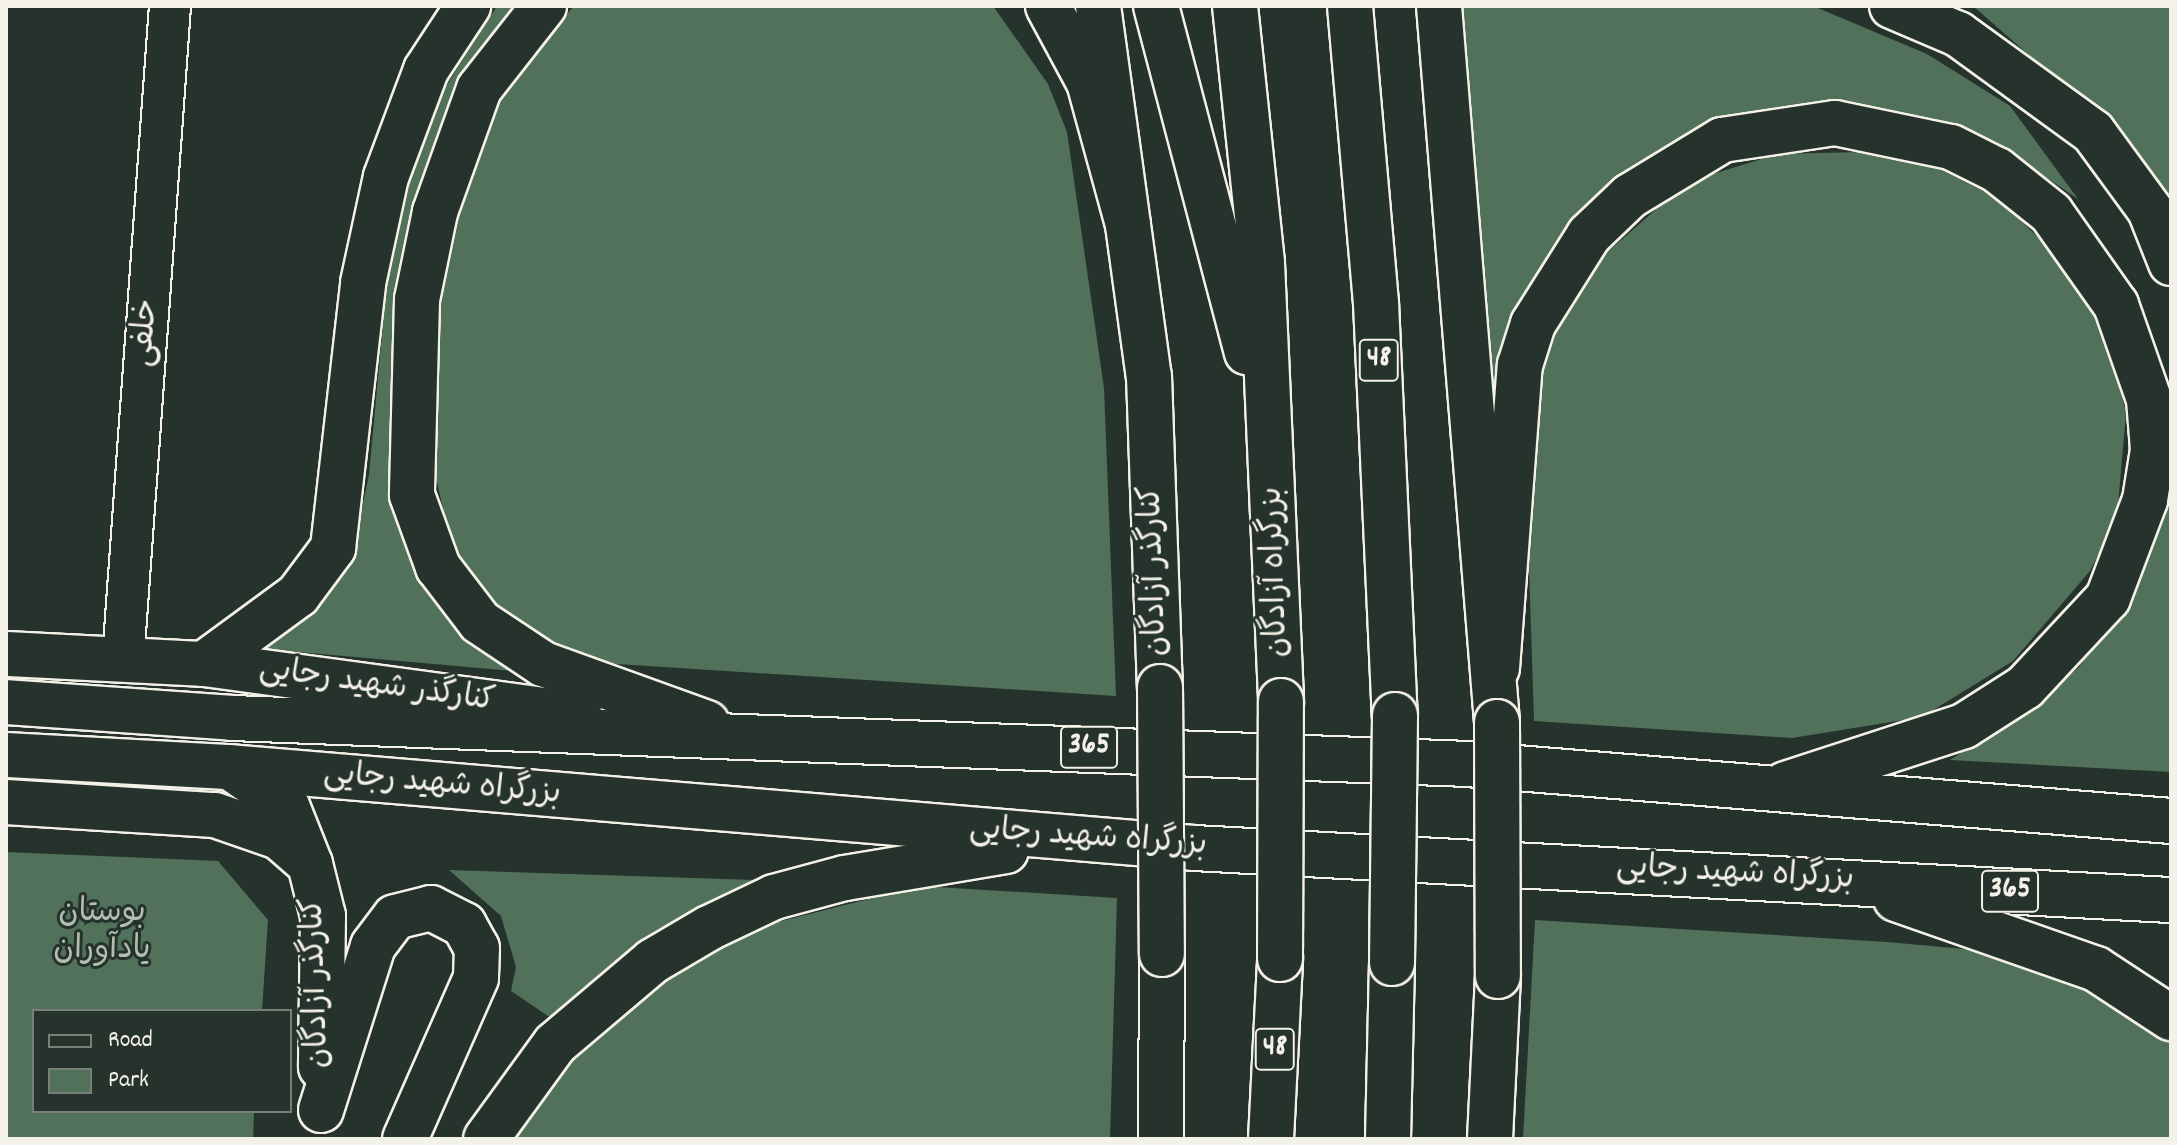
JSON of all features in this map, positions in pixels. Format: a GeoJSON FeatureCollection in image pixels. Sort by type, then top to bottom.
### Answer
{"type":"FeatureCollection","features":[{"type":"Feature","properties":{"kind":"main road"},"geometry":{"type":"LineString","coordinates":[[204,664],[298,595],[333,548],[363,283],[386,177],[426,70],[468,6]]}},
{"type":"Feature","properties":{"kind":"main road"},"geometry":{"type":"LineString","coordinates":[[544,6],[479,89],[435,212],[417,300],[412,495],[456,595],[512,646],[747,737]]}},
{"type":"Feature","properties":{"kind":"main road"},"geometry":{"type":"LineString","coordinates":[[1048,6],[1089,82],[1128,225]]}},
{"type":"Feature","properties":{"kind":"main road","name":"کنارگذر آزادگان"},"geometry":{"type":"LineString","coordinates":[[1098,6],[1149,376],[1160,687],[1161,1139]]}},
{"type":"Feature","properties":{"kind":"main road"},"geometry":{"type":"LineString","coordinates":[[1156,6],[1272,447]]}},
{"type":"Feature","properties":{"kind":"main road","name":"بزرگراه آزادگان"},"geometry":{"type":"LineString","coordinates":[[1235,6],[1272,447],[1281,701],[1280,959],[1271,1139]]}},
{"type":"Feature","properties":{"kind":"main road","name":"48"},"geometry":{"type":"LineString","coordinates":[[1350,6],[1376,303],[1395,715],[1388,1139]]}},
{"type":"Feature","properties":{"kind":"main road"},"geometry":{"type":"LineString","coordinates":[[1439,6],[1497,668]]}},
{"type":"Feature","properties":{"kind":"main road"},"geometry":{"type":"LineString","coordinates":[[1892,6],[2018,72],[2093,132],[2150,210],[2171,263]]}},
{"type":"Feature","properties":{"kind":"main road"},"geometry":{"type":"LineString","coordinates":[[1490,1139],[1498,976],[1497,668],[1520,365],[1533,324],[1589,235],[1630,196],[1722,140],[1835,123],[1951,147],[1997,170],[2051,213],[2116,305],[2149,399],[2153,450],[2135,536],[2108,598],[2025,687],[1964,726],[1763,792]]}},
{"type":"Feature","properties":{"kind":"main road","name":"کنارگذر شهید رجایی"},"geometry":{"type":"LineString","coordinates":[[6,654],[204,664],[747,737]]}},
{"type":"Feature","properties":{"kind":"main road","name":"بزرگراه شهید رجایی"},"geometry":{"type":"LineString","coordinates":[[6,702],[747,737],[1467,764],[1763,792],[2171,821]]}},
{"type":"Feature","properties":{"kind":"main road","name":"بزرگراه شهید رجایی"},"geometry":{"type":"LineString","coordinates":[[6,755],[228,767],[1076,840],[2171,900]]}},
{"type":"Feature","properties":{"kind":"main road","name":"کنارگذر آزادگان"},"geometry":{"type":"LineString","coordinates":[[228,767],[287,806],[310,864],[323,916],[320,1124]]}},
{"type":"Feature","properties":{"kind":"main road"},"geometry":{"type":"LineString","coordinates":[[6,802],[215,815],[279,837],[310,864]]}},
{"type":"Feature","properties":{"kind":"main road"},"geometry":{"type":"LineString","coordinates":[[486,1139],[555,1044],[653,961],[709,928],[774,897],[845,878],[1076,840]]}},
{"type":"Feature","properties":{"kind":"main road"},"geometry":{"type":"LineString","coordinates":[[1848,882],[2096,969],[2171,1018]]}},
{"type":"Feature","properties":{"kind":"main road"},"geometry":{"type":"LineString","coordinates":[[320,1124],[373,946],[395,917],[431,908],[464,925],[477,948],[476,978],[405,1139]]}},
{"type":"Feature","properties":{"kind":"street","name":"خلفی"},"geometry":{"type":"LineString","coordinates":[[123,660],[170,6]]}},
{"type":"Feature","properties":{"kind":"green space"},"geometry":{"type":"Polygon","coordinates":[[[497,6],[518,6],[452,104],[410,228],[390,432],[395,494],[430,593],[452,623],[514,671],[265,649],[329,592],[355,541],[369,475],[391,237],[439,97],[497,6]]]}},
{"type":"Feature","properties":{"kind":"green space"},"geometry":{"type":"Polygon","coordinates":[[[574,6],[993,6],[1048,84],[1067,132],[1104,388],[1116,696],[617,664],[565,651],[516,625],[477,592],[452,548],[434,469],[433,349],[444,267],[468,169],[506,85],[574,6]]]}},
{"type":"Feature","properties":{"kind":"green space"},"geometry":{"type":"Polygon","coordinates":[[[1458,6],[1813,6],[1927,54],[2010,106],[2078,199],[2006,150],[1872,107],[1794,107],[1723,123],[1562,239],[1497,508],[1458,6]]]}},
{"type":"Feature","properties":{"kind":"green space"},"geometry":{"type":"Polygon","coordinates":[[[1973,6],[2171,6],[2171,217],[2135,148],[1973,6]]]}},
{"type":"Feature","properties":{"kind":"green space"},"geometry":{"type":"Polygon","coordinates":[[[1862,152],[1923,161],[1999,199],[2076,275],[2107,336],[2126,413],[2117,517],[2090,571],[2013,661],[1922,717],[1792,738],[1534,721],[1526,472],[1538,371],[1587,270],[1687,182],[1778,154],[1862,152]]]}},
{"type":"Feature","properties":{"kind":"green space"},"geometry":{"type":"Polygon","coordinates":[[[2171,497],[2171,772],[1950,760],[2028,711],[2079,667],[2140,580],[2171,497]]]}},
{"type":"Feature","properties":{"kind":"green space","name":"بوستان یادآوران"},"geometry":{"type":"Polygon","coordinates":[[[6,852],[218,861],[268,920],[262,1009],[32,1009],[32,1113],[254,1113],[253,1139],[6,1139],[6,852]]]}},
{"type":"Feature","properties":{"kind":"green space"},"geometry":{"type":"Polygon","coordinates":[[[449,870],[755,880],[649,939],[551,1018],[511,991],[516,967],[501,916],[449,870]]]}},
{"type":"Feature","properties":{"kind":"green space"},"geometry":{"type":"Polygon","coordinates":[[[920,886],[1117,898],[1110,1139],[508,1139],[559,1067],[642,995],[758,927],[920,886]]]}},
{"type":"Feature","properties":{"kind":"green space"},"geometry":{"type":"Polygon","coordinates":[[[1535,920],[1887,942],[1997,952],[2045,966],[2171,1041],[2171,1139],[1523,1139],[1535,920]]]}}]}
